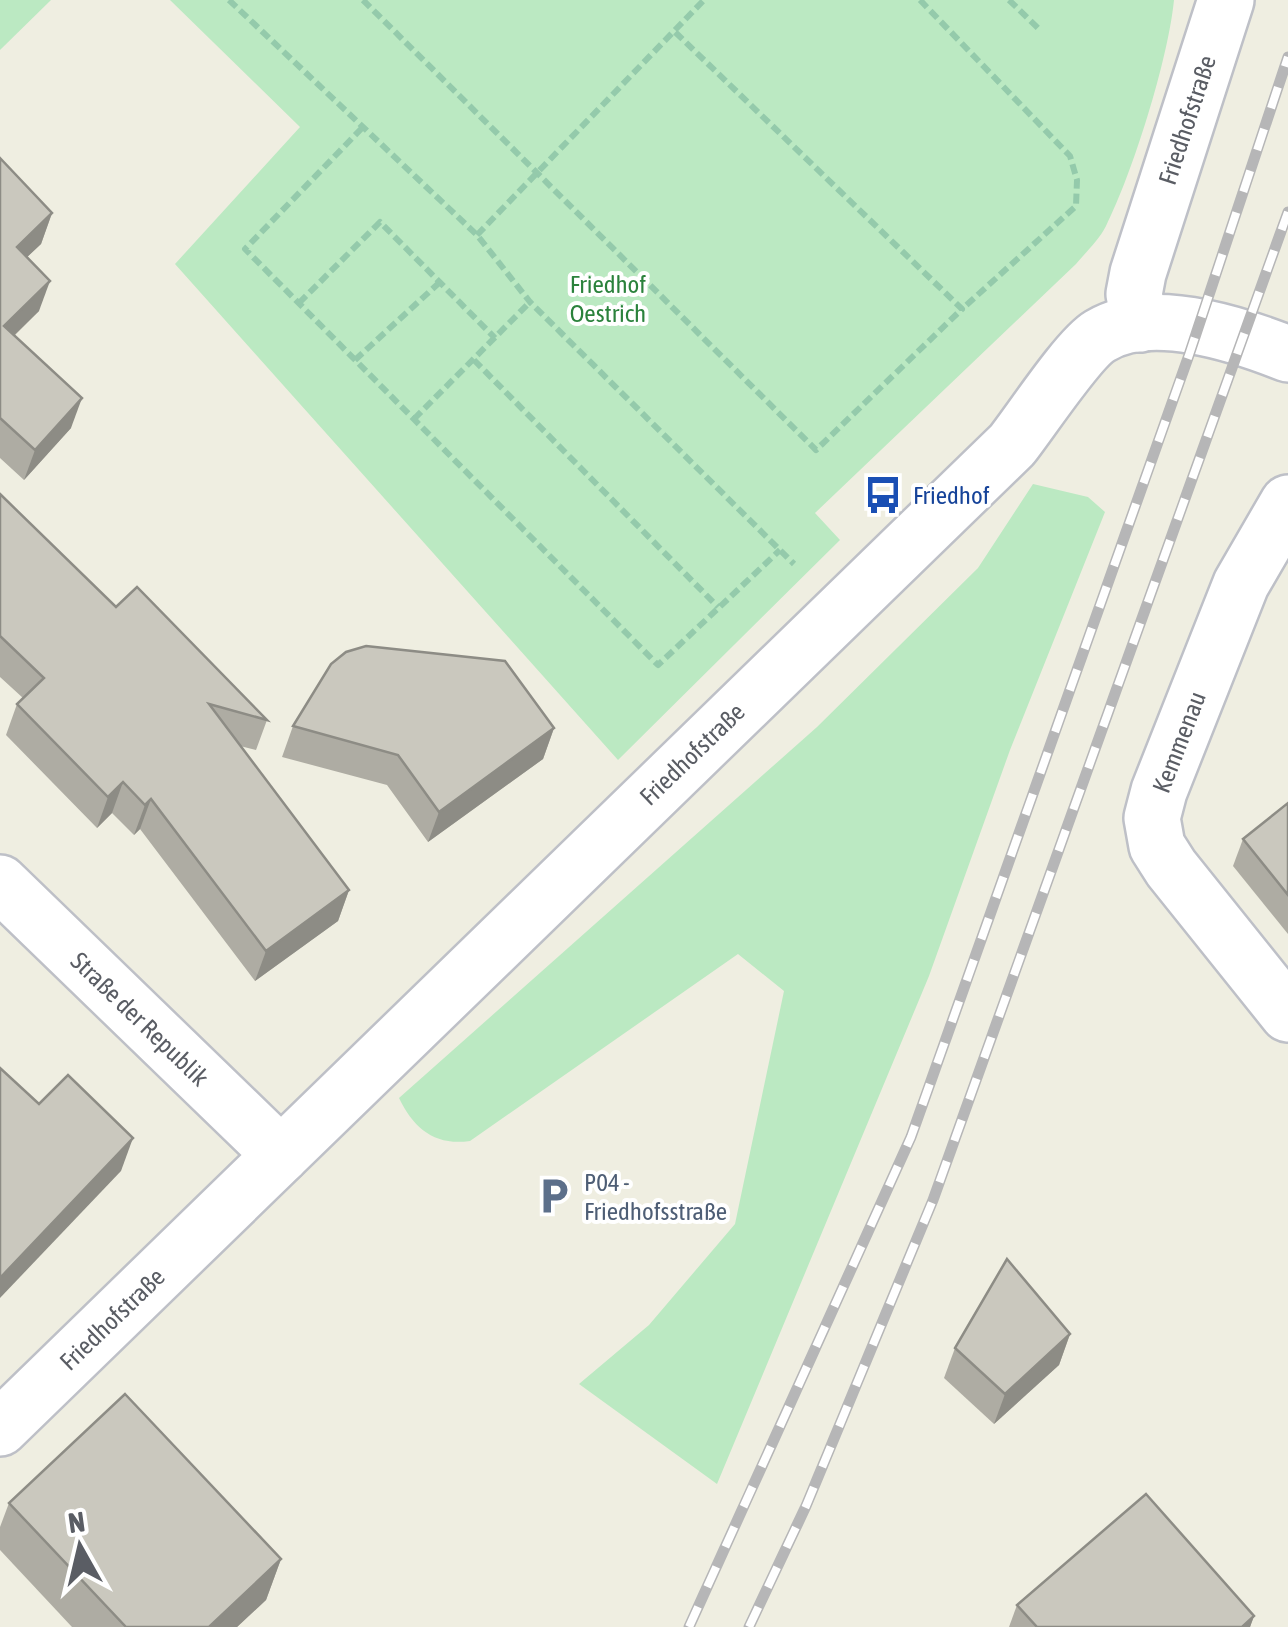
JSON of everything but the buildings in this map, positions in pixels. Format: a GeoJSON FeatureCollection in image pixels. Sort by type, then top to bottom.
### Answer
{"type":"FeatureCollection","features":[{"type":"Feature","properties":{"kind":"street","name":"Friedhofstraße"},"geometry":{"type":"LineString","coordinates":[[0,1428],[1012,444],[1097,337],[1140,324],[1134,294],[1138,273],[1226,0]]}},
{"type":"Feature","properties":{"kind":"street"},"geometry":{"type":"LineString","coordinates":[[1140,324],[1198,325],[1288,354]]}},
{"type":"Feature","properties":{"kind":"street","name":"Kemmenau"},"geometry":{"type":"LineString","coordinates":[[1288,504],[1241,584],[1170,760],[1152,818],[1156,846],[1171,868],[1288,1014]]}},
{"type":"Feature","properties":{"kind":"street","name":"Straße der Republik"},"geometry":{"type":"LineString","coordinates":[[0,883],[280,1155]]}},
{"type":"Feature","properties":{"kind":"path"},"geometry":{"type":"LineString","coordinates":[[230,0],[477,236],[530,302],[841,610]]}},
{"type":"Feature","properties":{"kind":"path"},"geometry":{"type":"LineString","coordinates":[[363,0],[816,450],[1076,206],[1077,180],[1070,156],[920,0]]}},
{"type":"Feature","properties":{"kind":"path"},"geometry":{"type":"LineString","coordinates":[[477,236],[704,0]]}},
{"type":"Feature","properties":{"kind":"path"},"geometry":{"type":"LineString","coordinates":[[1009,0],[1040,30]]}},
{"type":"Feature","properties":{"kind":"path"},"geometry":{"type":"LineString","coordinates":[[674,31],[962,310]]}},
{"type":"Feature","properties":{"kind":"path"},"geometry":{"type":"LineString","coordinates":[[362,128],[245,249],[658,665],[780,550]]}},
{"type":"Feature","properties":{"kind":"path"},"geometry":{"type":"LineString","coordinates":[[299,303],[380,222],[496,338]]}},
{"type":"Feature","properties":{"kind":"path"},"geometry":{"type":"LineString","coordinates":[[355,360],[440,282]]}},
{"type":"Feature","properties":{"kind":"path"},"geometry":{"type":"LineString","coordinates":[[414,419],[530,302]]}},
{"type":"Feature","properties":{"kind":"path"},"geometry":{"type":"LineString","coordinates":[[474,360],[718,607]]}},
{"type":"Feature","properties":{"kind":"green space"},"geometry":{"type":"Polygon","coordinates":[[[0,0],[51,0],[0,50],[0,0]]]}},
{"type":"Feature","properties":{"kind":"green space","name":"Friedhof Oestrich"},"geometry":{"type":"Polygon","coordinates":[[[170,0],[1174,0],[1148,115],[1100,236],[1076,264],[815,513],[840,540],[618,760],[175,264],[300,127],[170,0]]]}},
{"type":"Feature","properties":{"kind":"green space"},"geometry":{"type":"Polygon","coordinates":[[[1033,484],[1088,497],[1105,512],[1010,750],[929,976],[717,1484],[579,1384],[649,1325],[735,1224],[784,991],[738,954],[470,1141],[446,1141],[427,1133],[399,1098],[817,727],[978,568],[1033,484]]]}},
{"type":"Feature","properties":{"kind":"railway"},"geometry":{"type":"LineString","coordinates":[[689,1627],[911,1137],[1189,355],[1288,57]]}},
{"type":"Feature","properties":{"kind":"railway"},"geometry":{"type":"LineString","coordinates":[[749,1627],[806,1506],[933,1200],[1288,212]]}},
{"type":"Feature","properties":{"kind":"place","name":"Friedhof"},"geometry":{"type":"Point","coordinates":[883,495]}},
{"type":"Feature","properties":{"kind":"place","name":"P04 - Friedhofsstraße"},"geometry":{"type":"Point","coordinates":[554,1196]}}]}
